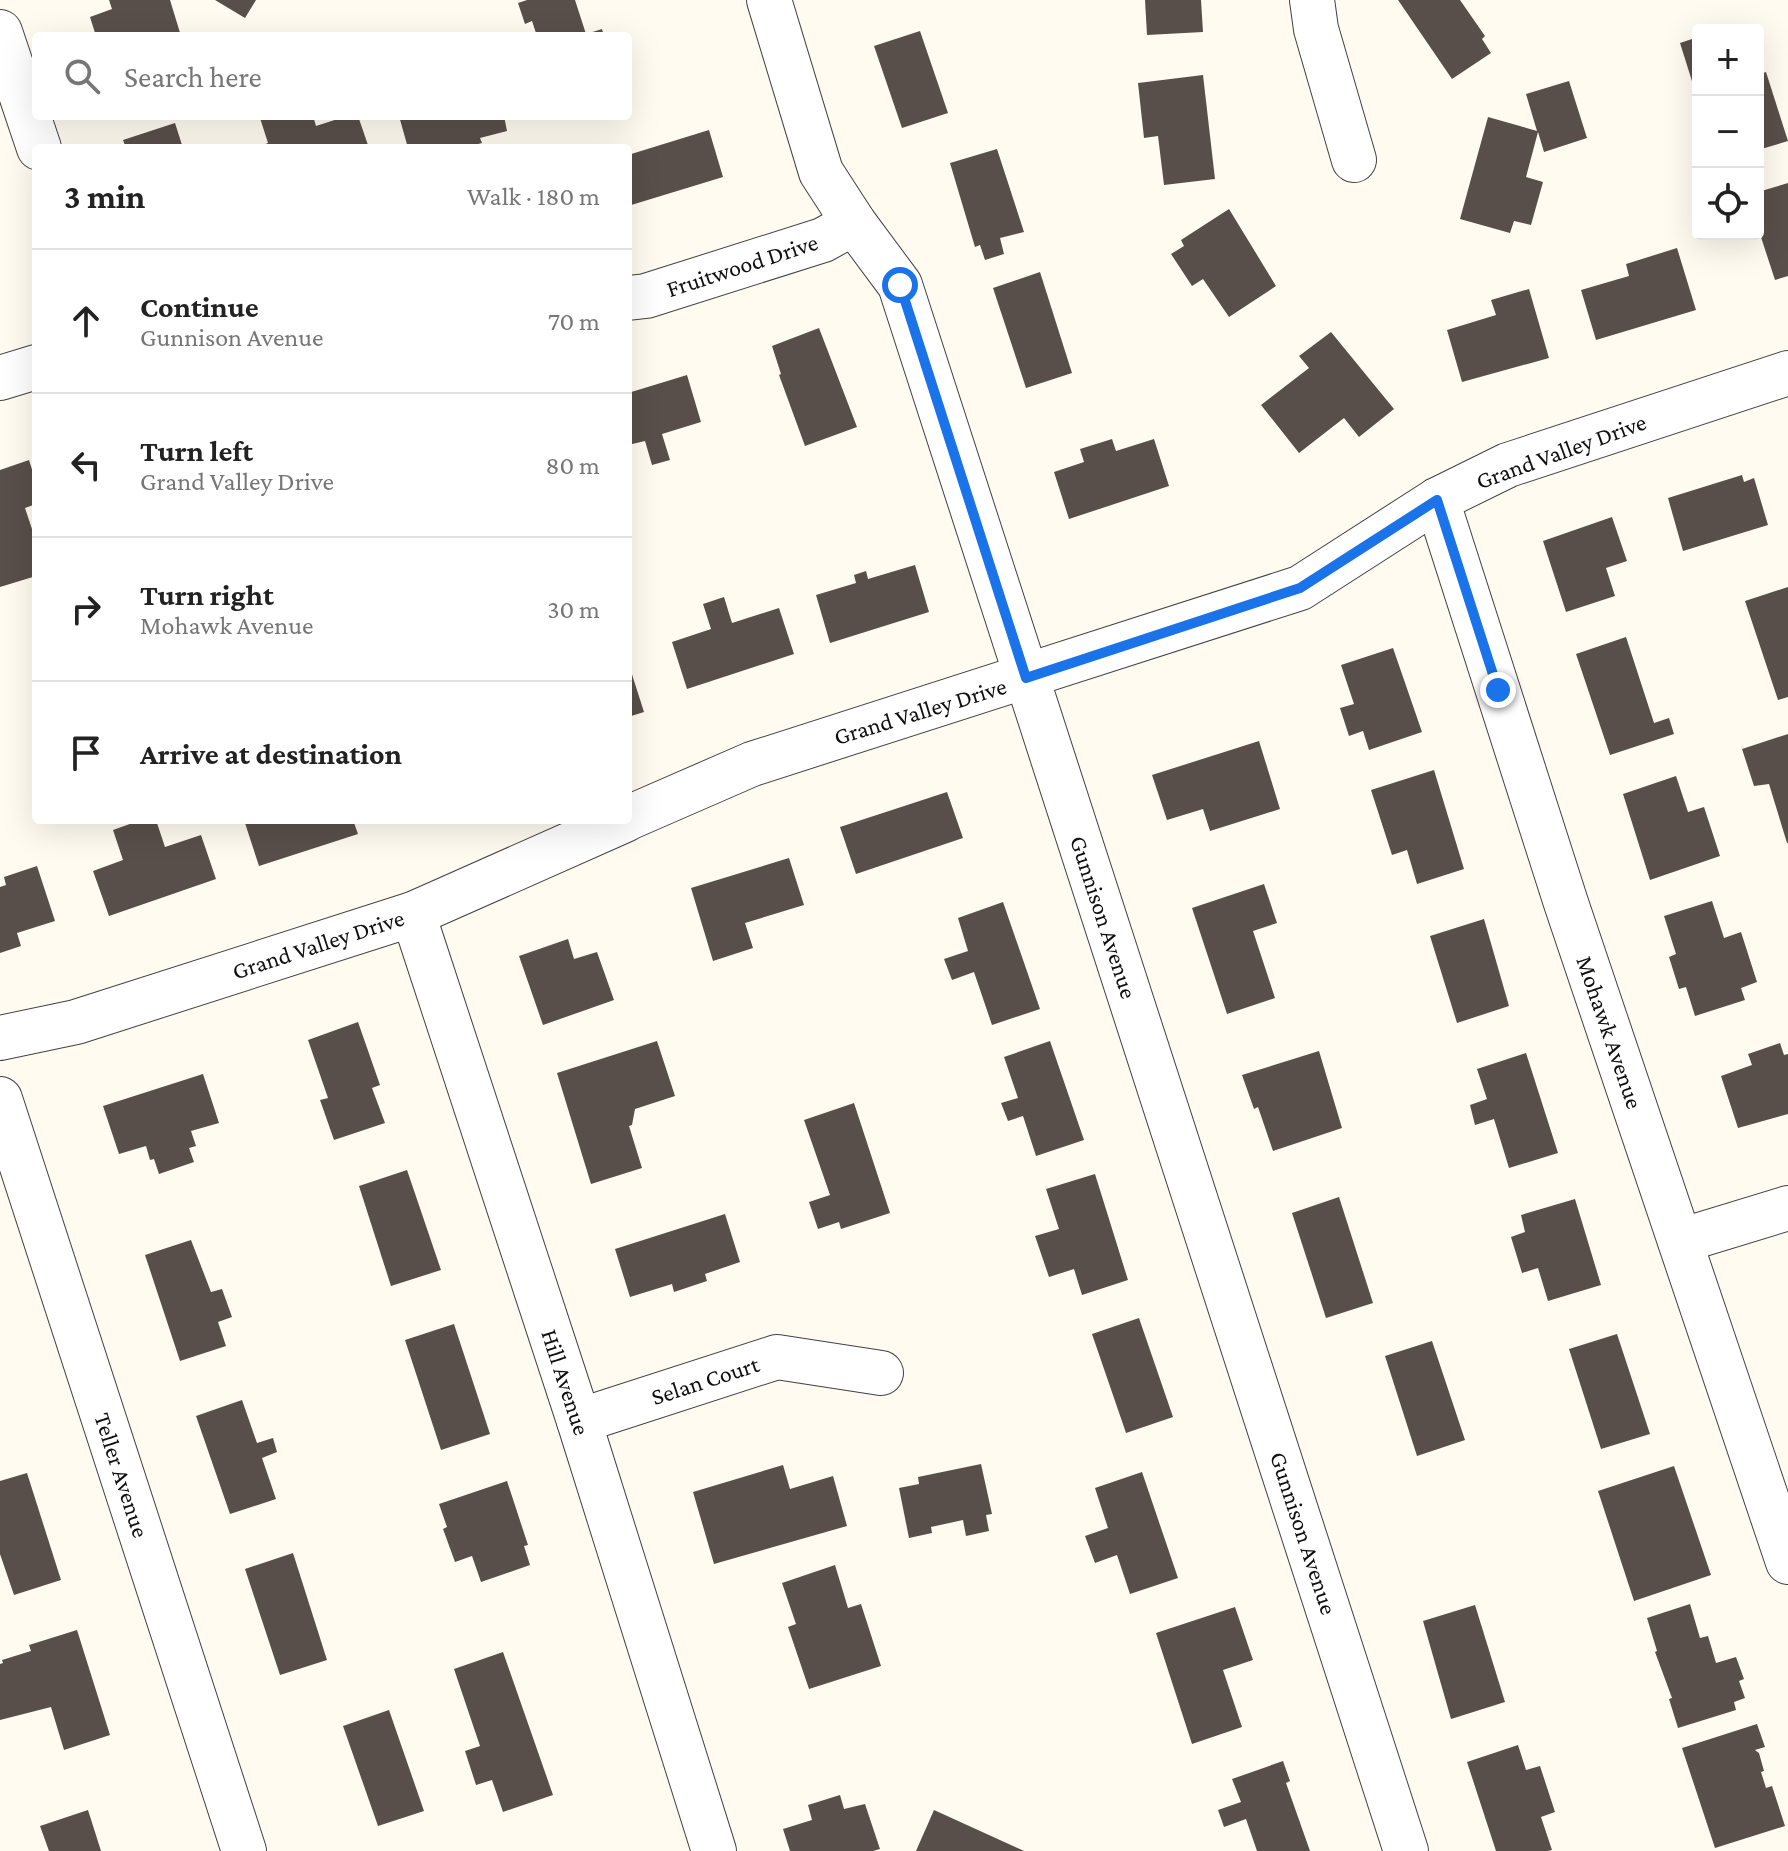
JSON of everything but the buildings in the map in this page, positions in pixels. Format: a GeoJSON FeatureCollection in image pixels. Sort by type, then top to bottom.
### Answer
{"type":"FeatureCollection","features":[{"type":"Feature","properties":{"kind":"street","name":"Gunnison Avenue"},"geometry":{"type":"LineString","coordinates":[[769,0],[821,172],[900,285],[1406,1851]]}},
{"type":"Feature","properties":{"kind":"street"},"geometry":{"type":"LineString","coordinates":[[1312,0],[1316,29],[1354,160]]}},
{"type":"Feature","properties":{"kind":"street"},"geometry":{"type":"LineString","coordinates":[[0,32],[38,144]]}},
{"type":"Feature","properties":{"kind":"street","name":"Fruitwood Drive"},"geometry":{"type":"LineString","coordinates":[[632,298],[646,296],[823,240],[854,223]]}},
{"type":"Feature","properties":{"kind":"street"},"geometry":{"type":"LineString","coordinates":[[0,378],[32,368]]}},
{"type":"Feature","properties":{"kind":"street","name":"Grand Valley Drive"},"geometry":{"type":"LineString","coordinates":[[632,816],[752,764],[1300,588],[1437,500],[1508,465],[1788,373]]}},
{"type":"Feature","properties":{"kind":"street","name":"Mohawk Avenue"},"geometry":{"type":"LineString","coordinates":[[1437,500],[1566,903],[1788,1562]]}},
{"type":"Feature","properties":{"kind":"street","name":"Grand Valley Drive"},"geometry":{"type":"LineString","coordinates":[[0,1038],[76,1022],[413,914],[615,824]]}},
{"type":"Feature","properties":{"kind":"street","name":"Hill Avenue"},"geometry":{"type":"LineString","coordinates":[[413,914],[579,1421],[714,1851]]}},
{"type":"Feature","properties":{"kind":"street","name":"Teller Avenue"},"geometry":{"type":"LineString","coordinates":[[0,1099],[244,1851]]}},
{"type":"Feature","properties":{"kind":"street"},"geometry":{"type":"LineString","coordinates":[[1680,1241],[1788,1208]]}},
{"type":"Feature","properties":{"kind":"street","name":"Selan Court"},"geometry":{"type":"LineString","coordinates":[[579,1421],[777,1357],[881,1373]]}},
{"type":"Feature","properties":{"kind":"route"},"geometry":{"type":"LineString","coordinates":[[900,285],[1026,678],[1300,588],[1437,500],[1498,690]]}}]}
